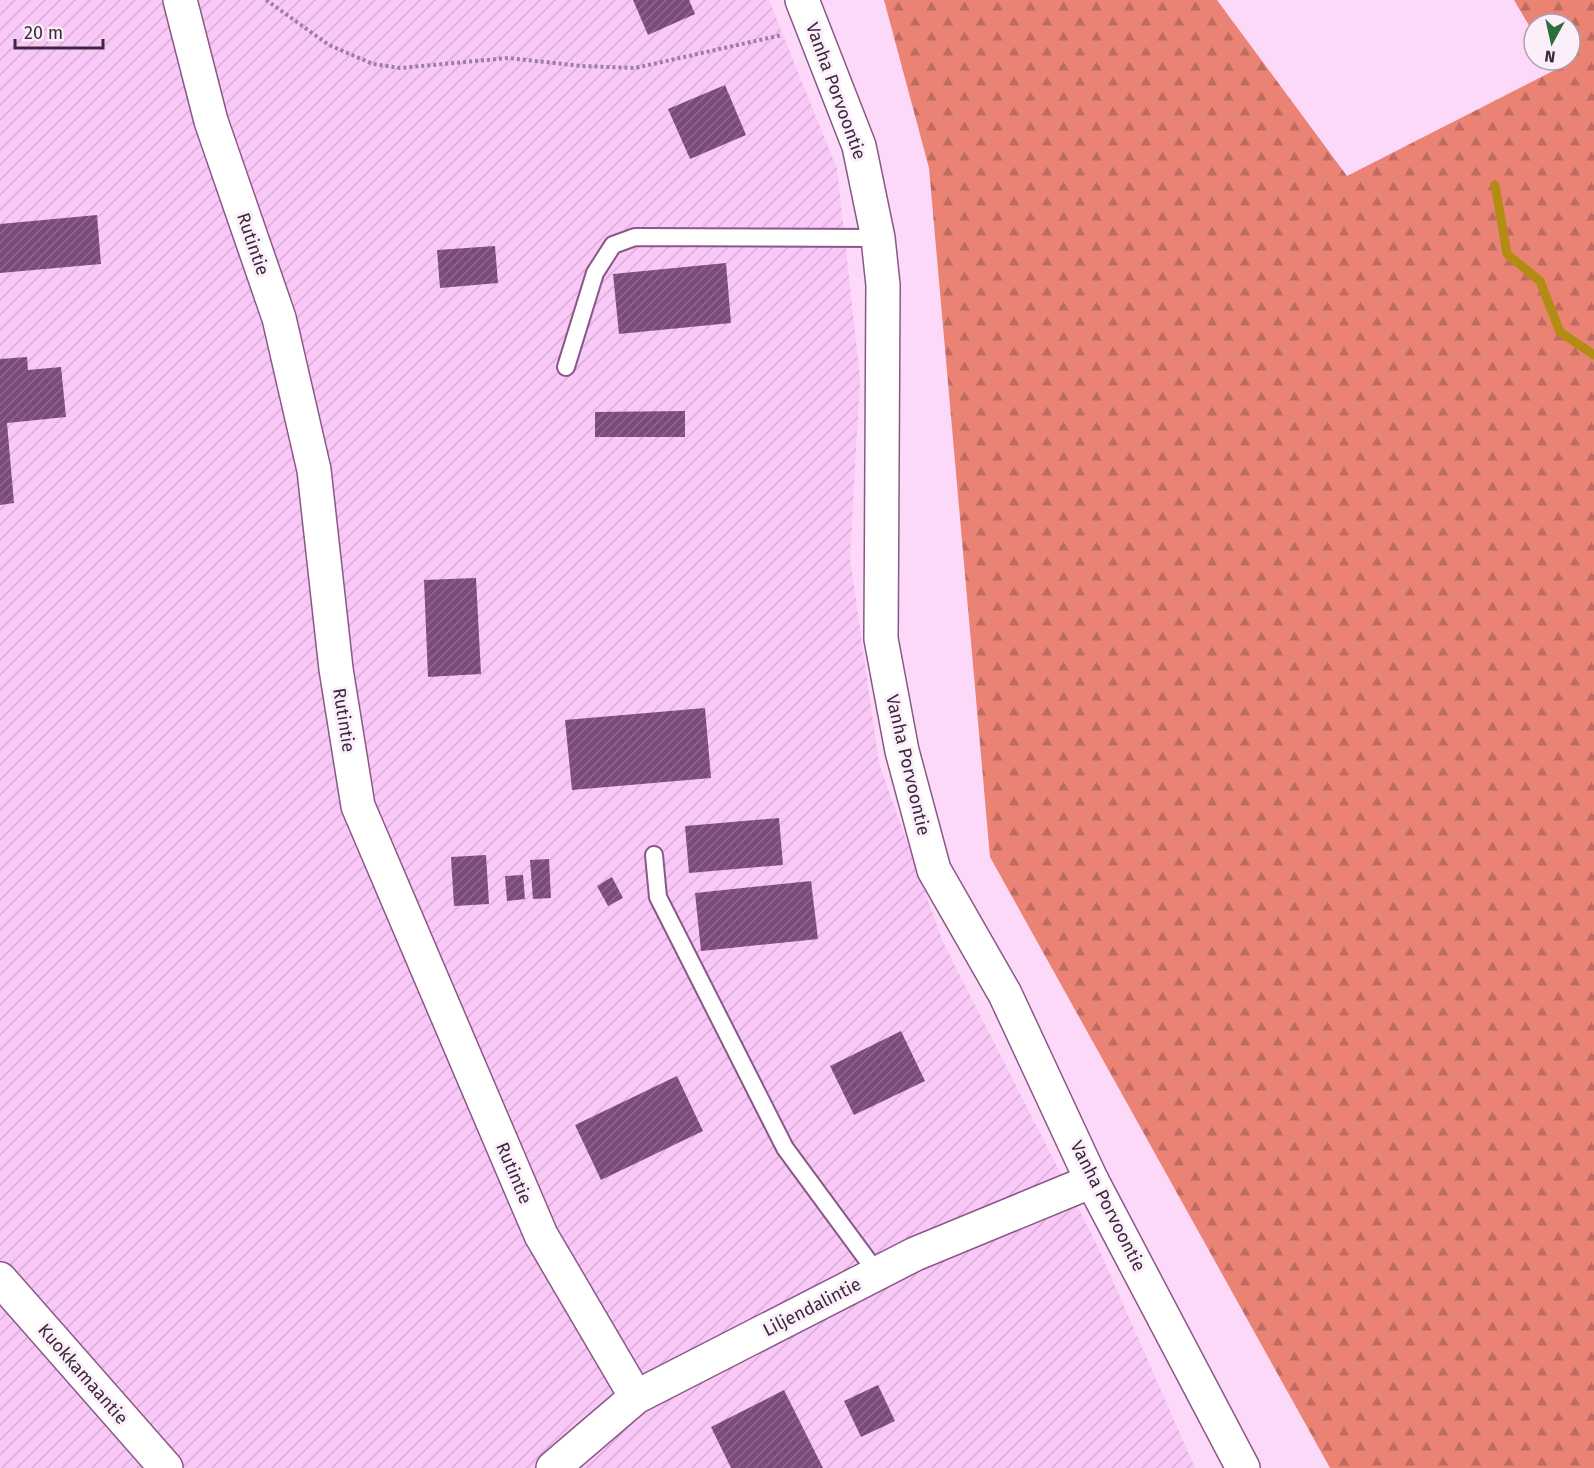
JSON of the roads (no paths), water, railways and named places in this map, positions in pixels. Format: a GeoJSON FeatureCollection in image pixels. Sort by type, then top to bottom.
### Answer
{"type":"FeatureCollection","features":[{"type":"Feature","properties":{"kind":"street","name":"Rutintie"},"geometry":{"type":"LineString","coordinates":[[180,0],[211,121],[279,318],[314,470],[336,669],[358,806],[541,1235],[636,1397]]}},
{"type":"Feature","properties":{"kind":"street","name":"Vanha Porvoontie"},"geometry":{"type":"LineString","coordinates":[[808,14],[859,146],[878,238],[883,285],[880,639],[902,751],[934,870],[1005,994],[1092,1181],[1244,1468]]}},
{"type":"Feature","properties":{"kind":"street","name":"Liljendalintie"},"geometry":{"type":"LineString","coordinates":[[553,1468],[636,1397],[915,1254],[1092,1181]]}},
{"type":"Feature","properties":{"kind":"street","name":"Kuokkamaantie"},"geometry":{"type":"LineString","coordinates":[[0,1279],[166,1468]]}},
{"type":"Feature","properties":{"kind":"lane"},"geometry":{"type":"LineString","coordinates":[[566,367],[595,273],[613,245],[635,237],[878,238]]}},
{"type":"Feature","properties":{"kind":"lane"},"geometry":{"type":"LineString","coordinates":[[654,855],[658,897],[785,1148],[878,1273]]}},
{"type":"Feature","properties":{"kind":"waterway"},"geometry":{"type":"LineString","coordinates":[[1495,185],[1507,254],[1540,281],[1560,332],[1594,355]]}}]}
